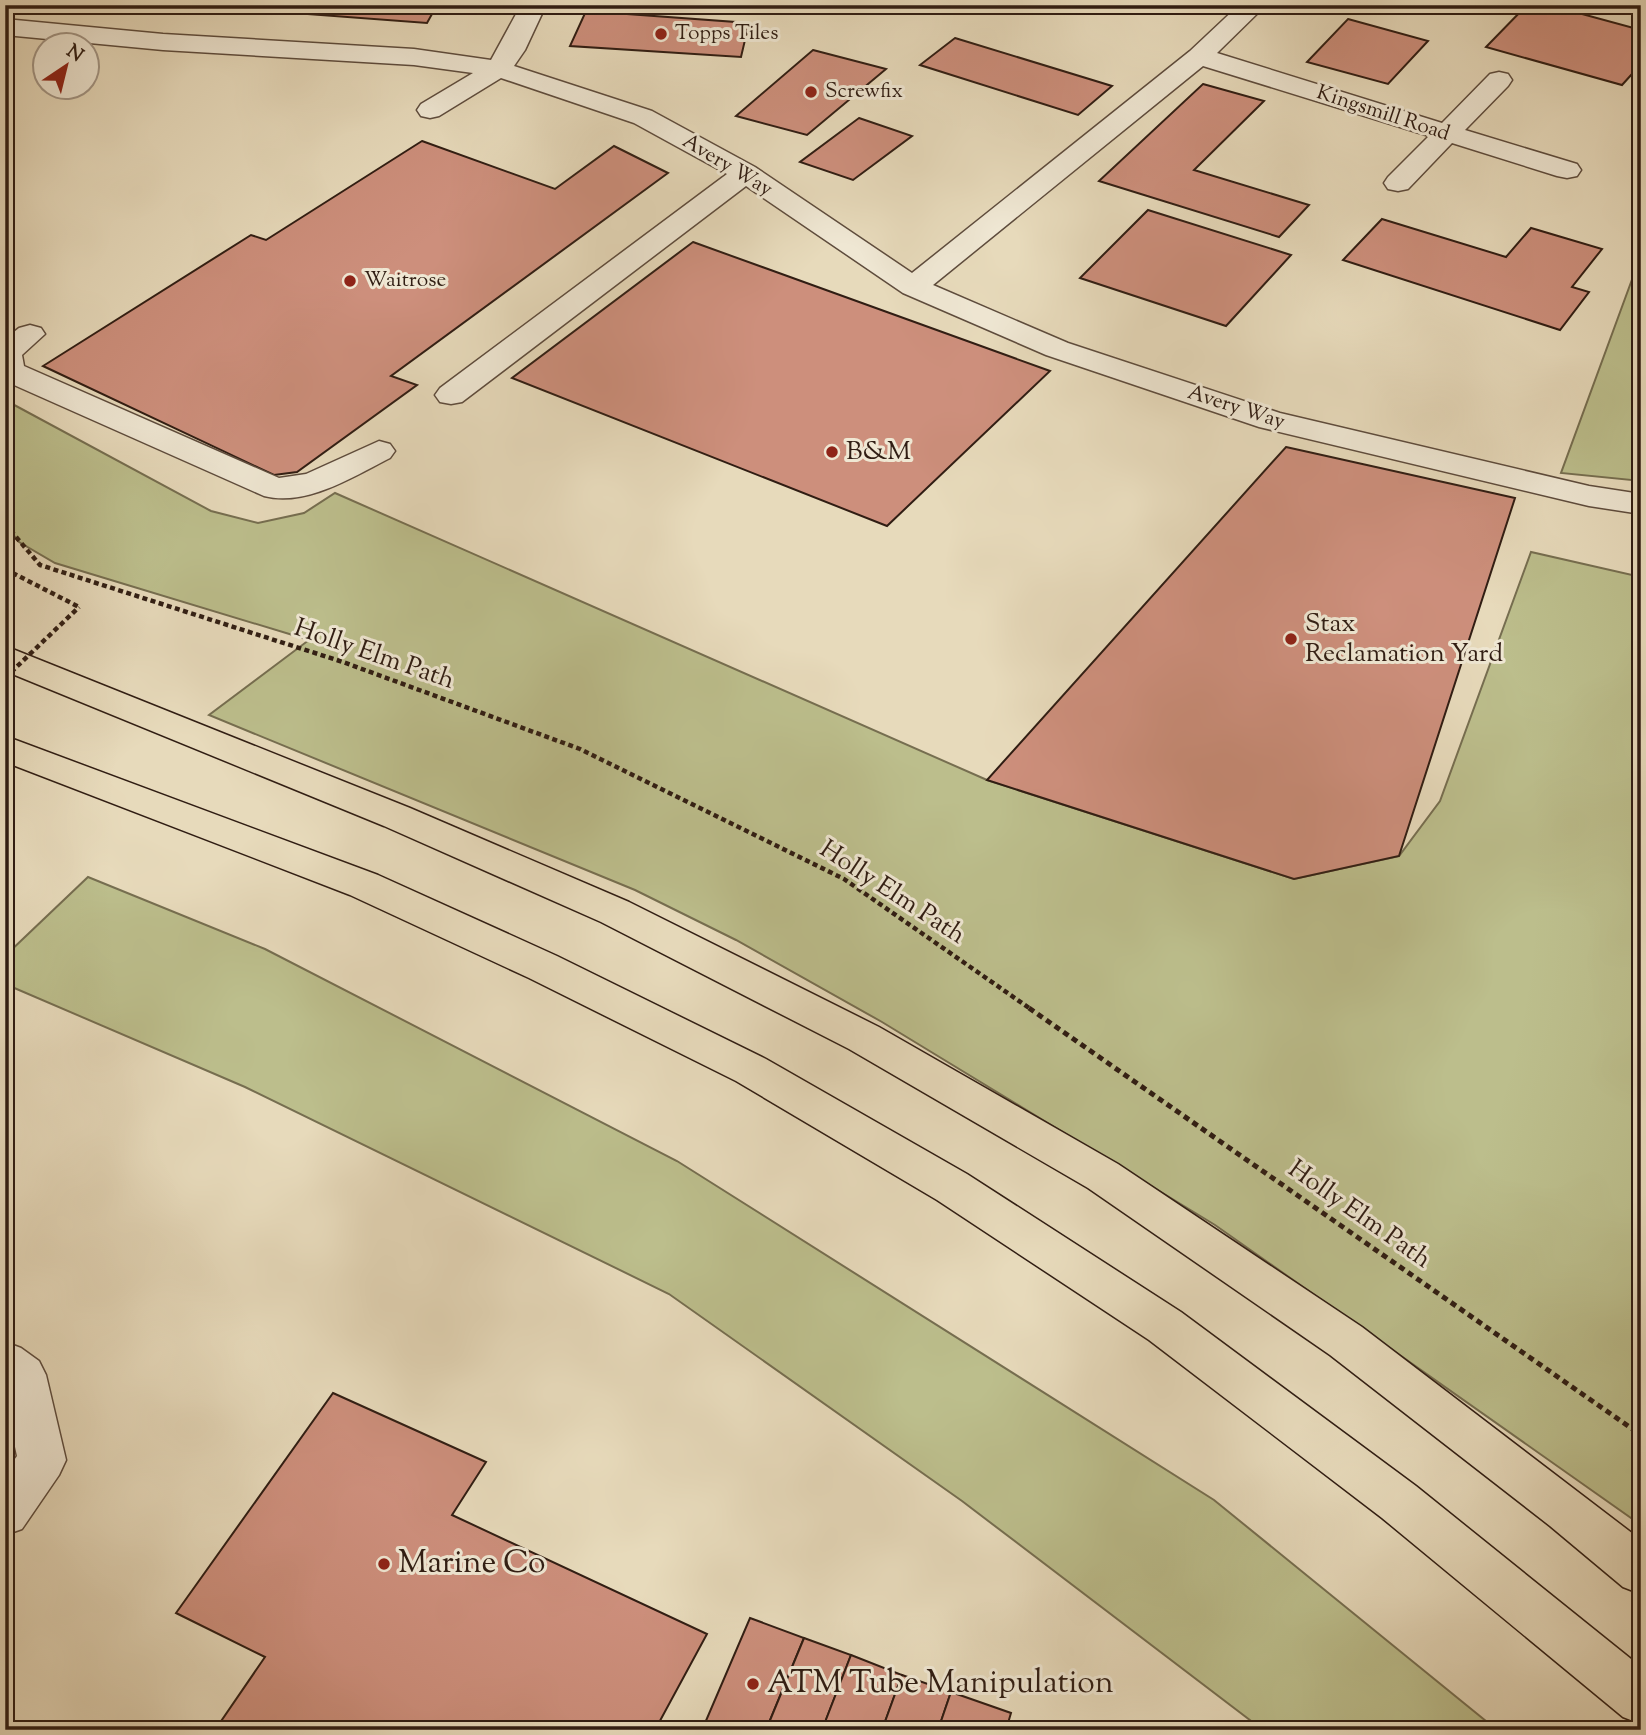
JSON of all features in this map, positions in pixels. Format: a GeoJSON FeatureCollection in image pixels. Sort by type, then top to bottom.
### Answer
{"type":"FeatureCollection","features":[{"type":"Feature","properties":{"kind":"highway"},"geometry":{"type":"LineString","coordinates":[[5,658],[397,817],[615,912],[864,1038],[1103,1176],[1346,1341],[1567,1510],[1641,1571]]}},
{"type":"Feature","properties":{"kind":"highway"},"geometry":{"type":"LineString","coordinates":[[5,748],[364,885],[543,967],[751,1070],[952,1187],[1165,1326],[1399,1502],[1641,1699]]}},
{"type":"Feature","properties":{"kind":"street"},"geometry":{"type":"LineString","coordinates":[[430,110],[498,69],[512,50],[534,5]]}},
{"type":"Feature","properties":{"kind":"street"},"geometry":{"type":"LineString","coordinates":[[913,287],[1199,56],[1254,5]]}},
{"type":"Feature","properties":{"kind":"street","name":"Avery Way"},"geometry":{"type":"LineString","coordinates":[[5,27],[77,25],[414,57],[498,69],[643,117],[745,173],[913,287],[1056,349],[1270,420],[1589,496],[1641,504]]}},
{"type":"Feature","properties":{"kind":"street","name":"Kingsmill Road"},"geometry":{"type":"LineString","coordinates":[[1199,56],[1567,170]]}},
{"type":"Feature","properties":{"kind":"street"},"geometry":{"type":"LineString","coordinates":[[1398,183],[1500,80]]}},
{"type":"Feature","properties":{"kind":"street"},"geometry":{"type":"LineString","coordinates":[[451,395],[693,215],[745,173]]}},
{"type":"Feature","properties":{"kind":"street"},"geometry":{"type":"LineString","coordinates":[[30,334],[7,353],[9,371],[276,489],[315,482],[379,451]]}},
{"type":"Feature","properties":{"kind":"street"},"geometry":{"type":"LineString","coordinates":[[5,1362],[23,1375],[42,1460],[5,1513]]}},
{"type":"Feature","properties":{"kind":"path","name":"Holly Elm Path"},"geometry":{"type":"LineString","coordinates":[[5,524],[40,565],[342,662],[580,750],[844,879],[1641,1435]]}},
{"type":"Feature","properties":{"kind":"path"},"geometry":{"type":"LineString","coordinates":[[5,569],[79,607],[5,678]]}},
{"type":"Feature","properties":{"kind":"green space"},"geometry":{"type":"Polygon","coordinates":[[[1641,255],[1641,481],[1561,473],[1641,255]]]}},
{"type":"Feature","properties":{"kind":"green space"},"geometry":{"type":"Polygon","coordinates":[[[5,400],[211,511],[258,523],[304,513],[335,493],[987,780],[1294,879],[1399,856],[1440,801],[1531,552],[1641,577],[1641,1525],[1215,1225],[882,1022],[736,940],[635,890],[209,715],[309,640],[55,563],[19,542],[5,525],[5,400]]]}},
{"type":"Feature","properties":{"kind":"green space"},"geometry":{"type":"Polygon","coordinates":[[[88,877],[265,949],[677,1161],[1214,1500],[1497,1730],[1263,1730],[962,1501],[669,1294],[245,1087],[5,984],[5,956],[88,877]]]}},
{"type":"Feature","properties":{"kind":"building"},"geometry":{"type":"Polygon","coordinates":[[[186,5],[437,5],[427,23],[186,5]]]}},
{"type":"Feature","properties":{"kind":"building"},"geometry":{"type":"Polygon","coordinates":[[[1527,5],[1549,5],[1641,30],[1641,64],[1622,85],[1486,47],[1527,5]]]}},
{"type":"Feature","properties":{"kind":"building","name":"Topps Tiles"},"geometry":{"type":"Polygon","coordinates":[[[586,11],[749,23],[741,57],[570,46],[586,11]]]}},
{"type":"Feature","properties":{"kind":"building"},"geometry":{"type":"Polygon","coordinates":[[[1348,19],[1428,41],[1388,84],[1307,62],[1348,19]]]}},
{"type":"Feature","properties":{"kind":"building"},"geometry":{"type":"Polygon","coordinates":[[[955,38],[1112,86],[1078,115],[920,65],[955,38]]]}},
{"type":"Feature","properties":{"kind":"building","name":"Screwfix"},"geometry":{"type":"Polygon","coordinates":[[[813,50],[886,69],[807,135],[736,116],[813,50]]]}},
{"type":"Feature","properties":{"kind":"building"},"geometry":{"type":"Polygon","coordinates":[[[1203,84],[1264,101],[1194,170],[1309,205],[1279,237],[1099,181],[1203,84]]]}},
{"type":"Feature","properties":{"kind":"building"},"geometry":{"type":"Polygon","coordinates":[[[859,118],[912,136],[853,180],[800,162],[859,118]]]}},
{"type":"Feature","properties":{"kind":"building","name":"Waitrose"},"geometry":{"type":"Polygon","coordinates":[[[422,141],[555,189],[614,146],[668,173],[391,376],[417,385],[297,472],[274,475],[43,366],[251,235],[266,240],[422,141]]]}},
{"type":"Feature","properties":{"kind":"building"},"geometry":{"type":"Polygon","coordinates":[[[1148,210],[1291,255],[1226,326],[1080,278],[1148,210]]]}},
{"type":"Feature","properties":{"kind":"building"},"geometry":{"type":"Polygon","coordinates":[[[1382,219],[1506,257],[1531,228],[1602,249],[1572,287],[1589,292],[1560,330],[1343,260],[1382,219]]]}},
{"type":"Feature","properties":{"kind":"building","name":"B&M"},"geometry":{"type":"Polygon","coordinates":[[[693,242],[1050,371],[887,526],[512,378],[693,242]]]}},
{"type":"Feature","properties":{"kind":"building","name":"Stax Reclamation Yard"},"geometry":{"type":"Polygon","coordinates":[[[1286,447],[1515,498],[1399,856],[1294,879],[987,780],[1286,447]]]}},
{"type":"Feature","properties":{"kind":"building","name":"Marine Co"},"geometry":{"type":"Polygon","coordinates":[[[333,1393],[486,1462],[452,1515],[707,1634],[655,1730],[215,1730],[265,1657],[176,1613],[333,1393]]]}},
{"type":"Feature","properties":{"kind":"building","name":"ATM Tube Manipulation"},"geometry":{"type":"Polygon","coordinates":[[[750,1618],[804,1638],[766,1730],[702,1730],[750,1618]]]}},
{"type":"Feature","properties":{"kind":"building"},"geometry":{"type":"Polygon","coordinates":[[[804,1638],[851,1655],[822,1730],[766,1730],[804,1638]]]}},
{"type":"Feature","properties":{"kind":"building"},"geometry":{"type":"Polygon","coordinates":[[[851,1655],[902,1675],[882,1730],[822,1730],[851,1655]]]}},
{"type":"Feature","properties":{"kind":"building"},"geometry":{"type":"Polygon","coordinates":[[[902,1675],[951,1692],[938,1730],[882,1730],[902,1675]]]}},
{"type":"Feature","properties":{"kind":"building"},"geometry":{"type":"Polygon","coordinates":[[[951,1692],[1011,1713],[1006,1730],[938,1730],[951,1692]]]}},
{"type":"Feature","properties":{"kind":"place","name":"Topps Tiles"},"geometry":{"type":"Point","coordinates":[661,34]}},
{"type":"Feature","properties":{"kind":"place","name":"Screwfix"},"geometry":{"type":"Point","coordinates":[811,92]}},
{"type":"Feature","properties":{"kind":"place","name":"Waitrose"},"geometry":{"type":"Point","coordinates":[350,281]}},
{"type":"Feature","properties":{"kind":"place","name":"B&M"},"geometry":{"type":"Point","coordinates":[832,452]}},
{"type":"Feature","properties":{"kind":"place","name":"Stax Reclamation Yard"},"geometry":{"type":"Point","coordinates":[1291,639]}},
{"type":"Feature","properties":{"kind":"place","name":"Marine Co"},"geometry":{"type":"Point","coordinates":[384,1564]}},
{"type":"Feature","properties":{"kind":"place","name":"ATM Tube Manipulation"},"geometry":{"type":"Point","coordinates":[753,1684]}}]}
